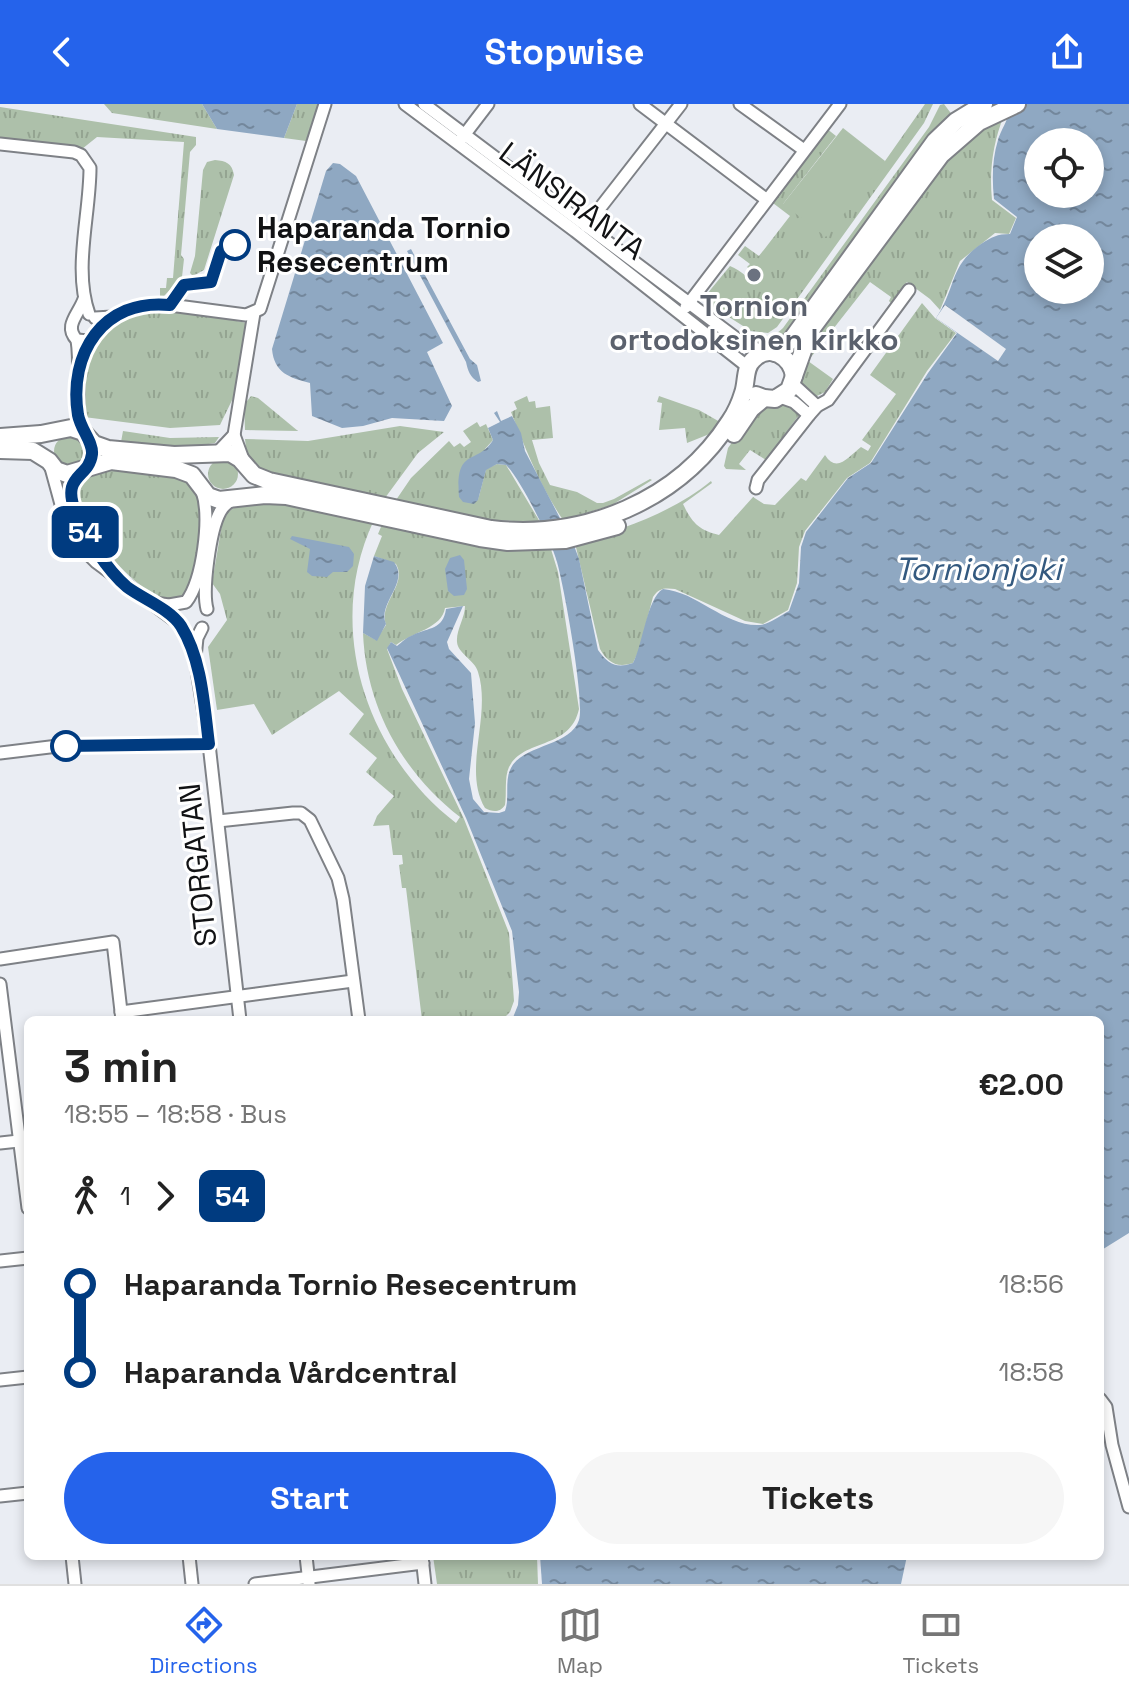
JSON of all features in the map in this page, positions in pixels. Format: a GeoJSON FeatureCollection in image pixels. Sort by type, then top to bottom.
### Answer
{"type":"FeatureCollection","features":[{"type":"Feature","properties":{"kind":"highway"},"geometry":{"type":"LineString","coordinates":[[588,529],[636,505],[683,475],[715,443],[732,418],[744,391],[747,372],[757,356],[791,340],[935,141],[956,121],[992,108]]}},
{"type":"Feature","properties":{"kind":"highway"},"geometry":{"type":"LineString","coordinates":[[0,450],[33,451],[64,473],[111,461],[154,465],[190,474],[216,500],[286,496],[480,538],[562,534],[631,520],[680,491],[724,449],[751,409],[772,398],[793,380],[810,331],[898,210],[952,143],[992,108]]}},
{"type":"Feature","properties":{"kind":"highway"},"geometry":{"type":"LineString","coordinates":[[770,352],[790,363],[793,380]]}},
{"type":"Feature","properties":{"kind":"highway"},"geometry":{"type":"LineString","coordinates":[[747,372],[751,390],[772,398]]}},
{"type":"Feature","properties":{"kind":"highway"},"geometry":{"type":"LineString","coordinates":[[0,437],[74,429],[100,447],[115,450],[187,455],[232,454],[254,475],[269,481],[531,537]]}},
{"type":"Feature","properties":{"kind":"highway"},"geometry":{"type":"LineString","coordinates":[[49,461],[48,444],[61,430]]}},
{"type":"Feature","properties":{"kind":"highway"},"geometry":{"type":"LineString","coordinates":[[83,469],[92,455],[86,436]]}},
{"type":"Feature","properties":{"kind":"highway"},"geometry":{"type":"LineString","coordinates":[[201,488],[201,466],[208,457],[217,453]]}},
{"type":"Feature","properties":{"kind":"highway"},"geometry":{"type":"LineString","coordinates":[[234,499],[247,484],[246,466]]}},
{"type":"Feature","properties":{"kind":"street"},"geometry":{"type":"LineString","coordinates":[[246,466],[234,435],[254,313],[265,299],[325,104]]}},
{"type":"Feature","properties":{"kind":"street","name":"LÄNSIRANTA"},"geometry":{"type":"LineString","coordinates":[[405,104],[681,314],[747,372]]}},
{"type":"Feature","properties":{"kind":"street","name":"LÄNSIRANTA"},"geometry":{"type":"LineString","coordinates":[[424,104],[745,345],[770,352]]}},
{"type":"Feature","properties":{"kind":"street"},"geometry":{"type":"LineString","coordinates":[[457,145],[488,104]]}},
{"type":"Feature","properties":{"kind":"street"},"geometry":{"type":"LineString","coordinates":[[640,104],[767,200]]}},
{"type":"Feature","properties":{"kind":"street"},"geometry":{"type":"LineString","coordinates":[[586,226],[681,104]]}},
{"type":"Feature","properties":{"kind":"street"},"geometry":{"type":"LineString","coordinates":[[740,104],[804,150]]}},
{"type":"Feature","properties":{"kind":"street"},"geometry":{"type":"LineString","coordinates":[[681,314],[840,104]]}},
{"type":"Feature","properties":{"kind":"street"},"geometry":{"type":"LineString","coordinates":[[0,144],[74,152],[86,160],[90,168],[84,252],[84,299],[90,319],[83,341],[76,402],[86,436]]}},
{"type":"Feature","properties":{"kind":"street"},"geometry":{"type":"LineString","coordinates":[[756,488],[758,480],[813,411],[828,400],[909,290]]}},
{"type":"Feature","properties":{"kind":"street"},"geometry":{"type":"LineString","coordinates":[[83,341],[71,334],[70,327],[134,308],[162,304],[233,314],[254,313]]}},
{"type":"Feature","properties":{"kind":"street"},"geometry":{"type":"LineString","coordinates":[[793,380],[813,411]]}},
{"type":"Feature","properties":{"kind":"street"},"geometry":{"type":"LineString","coordinates":[[772,398],[794,402],[813,411]]}},
{"type":"Feature","properties":{"kind":"street"},"geometry":{"type":"LineString","coordinates":[[61,430],[76,402]]}},
{"type":"Feature","properties":{"kind":"street"},"geometry":{"type":"LineString","coordinates":[[217,453],[234,435]]}},
{"type":"Feature","properties":{"kind":"street","name":"STORGATAN"},"geometry":{"type":"LineString","coordinates":[[49,461],[73,534],[91,558],[181,625],[191,631],[202,628]]}},
{"type":"Feature","properties":{"kind":"street","name":"STORGATAN"},"geometry":{"type":"LineString","coordinates":[[83,469],[71,489],[73,506],[82,527],[110,571]]}},
{"type":"Feature","properties":{"kind":"street"},"geometry":{"type":"LineString","coordinates":[[181,625],[178,611],[196,585],[206,526],[206,506],[201,488]]}},
{"type":"Feature","properties":{"kind":"street","name":"STORGATAN"},"geometry":{"type":"LineString","coordinates":[[195,658],[197,638],[208,618],[204,586],[217,519],[223,507],[234,499]]}},
{"type":"Feature","properties":{"kind":"street"},"geometry":{"type":"LineString","coordinates":[[151,602],[169,605],[198,602],[207,609]]}},
{"type":"Feature","properties":{"kind":"street","name":"STORGATAN"},"geometry":{"type":"LineString","coordinates":[[181,625],[195,658],[209,744],[240,1016]]}},
{"type":"Feature","properties":{"kind":"street"},"geometry":{"type":"LineString","coordinates":[[0,753],[58,746],[209,744]]}},
{"type":"Feature","properties":{"kind":"street"},"geometry":{"type":"LineString","coordinates":[[218,821],[293,813],[307,817],[338,878],[358,1016]]}},
{"type":"Feature","properties":{"kind":"street"},"geometry":{"type":"LineString","coordinates":[[0,959],[113,942],[122,1016],[237,996],[353,981]]}},
{"type":"Feature","properties":{"kind":"street"},"geometry":{"type":"LineString","coordinates":[[0,984],[24,1140],[0,1143]]}},
{"type":"Feature","properties":{"kind":"street"},"geometry":{"type":"LineString","coordinates":[[0,1261],[24,1258]]}},
{"type":"Feature","properties":{"kind":"street"},"geometry":{"type":"LineString","coordinates":[[0,1380],[24,1377]]}},
{"type":"Feature","properties":{"kind":"street"},"geometry":{"type":"LineString","coordinates":[[1104,1404],[1129,1507]]}},
{"type":"Feature","properties":{"kind":"street"},"geometry":{"type":"LineString","coordinates":[[1104,1438],[1113,1448]]}},
{"type":"Feature","properties":{"kind":"street"},"geometry":{"type":"LineString","coordinates":[[0,1496],[24,1493]]}},
{"type":"Feature","properties":{"kind":"street"},"geometry":{"type":"LineString","coordinates":[[72,1560],[75,1584]]}},
{"type":"Feature","properties":{"kind":"street"},"geometry":{"type":"LineString","coordinates":[[189,1560],[192,1584]]}},
{"type":"Feature","properties":{"kind":"street"},"geometry":{"type":"LineString","coordinates":[[306,1560],[309,1580]]}},
{"type":"Feature","properties":{"kind":"street"},"geometry":{"type":"LineString","coordinates":[[255,1584],[309,1580],[422,1560],[425,1584]]}},
{"type":"Feature","properties":{"kind":"green space"},"geometry":{"type":"Polygon","coordinates":[[[104,104],[202,104],[217,129],[112,113],[104,104]]]}},
{"type":"Feature","properties":{"kind":"green space"},"geometry":{"type":"Polygon","coordinates":[[[297,104],[318,104],[306,141],[284,138],[297,104]]]}},
{"type":"Feature","properties":{"kind":"green space"},"geometry":{"type":"Polygon","coordinates":[[[925,104],[933,104],[924,123],[777,327],[768,333],[751,331],[702,300],[730,266],[758,283],[762,279],[738,255],[745,246],[759,256],[790,216],[769,200],[826,128],[836,136],[783,204],[885,161],[925,104]]]}},
{"type":"Feature","properties":{"kind":"green space"},"geometry":{"type":"Polygon","coordinates":[[[944,104],[953,116],[780,342],[767,346],[748,340],[750,337],[768,337],[783,328],[929,127],[940,105],[944,104]]]}},
{"type":"Feature","properties":{"kind":"green space"},"geometry":{"type":"Polygon","coordinates":[[[0,107],[196,137],[196,145],[190,152],[181,255],[184,259],[182,277],[164,296],[160,296],[160,288],[166,288],[167,278],[173,278],[184,142],[97,137],[82,149],[0,139],[0,107]]]}},
{"type":"Feature","properties":{"kind":"green space"},"geometry":{"type":"Polygon","coordinates":[[[1004,115],[993,157],[991,189],[992,200],[1016,218],[1009,234],[995,233],[960,261],[940,310],[907,282],[891,303],[891,297],[870,282],[808,361],[833,379],[825,392],[813,398],[801,388],[799,380],[807,346],[902,212],[967,135],[1004,115]]]}},
{"type":"Feature","properties":{"kind":"green space"},"geometry":{"type":"Polygon","coordinates":[[[843,128],[885,161],[826,237],[783,204],[843,128]]]}},
{"type":"Feature","properties":{"kind":"green space"},"geometry":{"type":"Polygon","coordinates":[[[207,162],[228,163],[234,175],[204,270],[193,276],[190,273],[195,256],[203,170],[207,162]]]}},
{"type":"Feature","properties":{"kind":"green space"},"geometry":{"type":"Polygon","coordinates":[[[922,303],[935,318],[956,333],[927,371],[870,463],[847,478],[805,531],[799,547],[797,583],[788,610],[763,624],[745,621],[675,589],[662,589],[653,597],[633,663],[622,665],[606,658],[600,649],[575,543],[646,519],[681,502],[711,481],[683,504],[697,525],[719,535],[753,497],[764,504],[775,505],[801,478],[806,481],[825,455],[838,463],[861,447],[868,451],[871,446],[862,440],[896,394],[870,375],[922,303]]]}},
{"type":"Feature","properties":{"kind":"green space"},"geometry":{"type":"Polygon","coordinates":[[[155,309],[185,311],[247,323],[236,392],[220,425],[170,428],[84,417],[83,378],[91,348],[118,320],[155,309]]]}},
{"type":"Feature","properties":{"kind":"green space"},"geometry":{"type":"Polygon","coordinates":[[[251,396],[258,398],[298,431],[245,430],[244,405],[251,396]]]}},
{"type":"Feature","properties":{"kind":"green space"},"geometry":{"type":"Polygon","coordinates":[[[527,396],[529,402],[535,401],[536,408],[550,406],[553,438],[532,440],[550,485],[603,503],[652,480],[612,505],[563,520],[540,481],[511,412],[517,409],[514,402],[527,396]]]}},
{"type":"Feature","properties":{"kind":"green space"},"geometry":{"type":"Polygon","coordinates":[[[659,396],[699,410],[720,422],[712,433],[687,443],[685,428],[659,430],[662,403],[657,402],[659,396]]]}},
{"type":"Feature","properties":{"kind":"green space"},"geometry":{"type":"Polygon","coordinates":[[[781,402],[795,406],[799,415],[766,460],[750,450],[739,464],[746,470],[726,469],[728,448],[756,409],[781,402]]]}},
{"type":"Feature","properties":{"kind":"green space"},"geometry":{"type":"Polygon","coordinates":[[[477,422],[480,427],[486,424],[493,440],[485,449],[478,500],[486,469],[497,464],[506,465],[540,522],[488,520],[396,500],[411,478],[449,441],[454,447],[460,443],[464,447],[471,442],[463,431],[477,422]]]}},
{"type":"Feature","properties":{"kind":"green space"},"geometry":{"type":"Polygon","coordinates":[[[400,426],[444,432],[418,453],[385,498],[261,471],[247,456],[245,439],[308,441],[400,426]]]}},
{"type":"Feature","properties":{"kind":"green space"},"geometry":{"type":"Polygon","coordinates":[[[123,431],[170,438],[219,437],[215,443],[203,445],[156,446],[121,442],[123,431]]]}},
{"type":"Feature","properties":{"kind":"green space"},"geometry":{"type":"Polygon","coordinates":[[[69,436],[80,440],[84,451],[80,462],[69,466],[58,462],[54,451],[58,440],[69,436]]]}},
{"type":"Feature","properties":{"kind":"green space"},"geometry":{"type":"Polygon","coordinates":[[[223,459],[234,463],[238,474],[234,485],[223,489],[212,485],[208,474],[212,463],[223,459]]]}},
{"type":"Feature","properties":{"kind":"green space"},"geometry":{"type":"Polygon","coordinates":[[[112,467],[174,474],[189,481],[195,488],[201,517],[200,538],[194,580],[183,598],[172,600],[146,590],[112,558],[82,518],[75,497],[80,480],[112,467]]]}},
{"type":"Feature","properties":{"kind":"green space"},"geometry":{"type":"Polygon","coordinates":[[[275,500],[374,520],[359,561],[353,602],[354,644],[362,685],[377,724],[398,761],[424,794],[456,823],[460,817],[439,799],[405,759],[391,736],[371,687],[363,633],[376,640],[386,625],[386,609],[399,572],[396,564],[374,556],[382,536],[378,534],[383,522],[550,546],[558,572],[579,709],[574,722],[557,738],[516,758],[507,771],[505,805],[498,811],[485,808],[476,776],[481,689],[476,668],[457,642],[465,606],[445,608],[443,615],[433,625],[396,645],[391,642],[387,649],[402,689],[464,819],[509,933],[514,1001],[506,1016],[422,1016],[406,888],[402,888],[399,865],[403,864],[402,855],[393,855],[389,825],[373,826],[377,816],[394,796],[366,772],[377,758],[349,734],[364,714],[339,691],[272,735],[254,704],[217,710],[208,647],[227,620],[220,594],[212,583],[223,518],[233,508],[275,500]]]}},
{"type":"Feature","properties":{"kind":"green space"},"geometry":{"type":"Polygon","coordinates":[[[434,1560],[537,1560],[538,1584],[437,1584],[434,1560]]]}},
{"type":"Feature","properties":{"kind":"water"},"geometry":{"type":"Polygon","coordinates":[[[202,104],[297,104],[284,138],[217,129],[202,104]]]}},
{"type":"Feature","properties":{"kind":"water","name":"Tornionjoki"},"geometry":{"type":"Polygon","coordinates":[[[1010,104],[1129,104],[1129,1233],[1104,1249],[1104,1016],[514,1016],[519,992],[512,931],[466,818],[387,648],[391,642],[397,646],[411,636],[434,627],[442,621],[446,609],[463,606],[447,642],[449,649],[471,673],[475,723],[469,779],[473,799],[484,812],[505,811],[509,773],[517,760],[567,735],[579,720],[577,668],[560,575],[549,540],[527,496],[506,465],[497,464],[486,470],[478,500],[474,504],[463,502],[459,497],[460,470],[468,459],[487,448],[493,440],[488,428],[500,422],[494,413],[497,411],[501,421],[512,416],[521,433],[525,451],[573,543],[598,650],[609,662],[617,665],[633,663],[649,611],[663,589],[688,596],[735,621],[747,624],[764,624],[789,611],[799,583],[801,547],[806,532],[848,478],[871,463],[957,333],[936,318],[958,269],[981,244],[995,236],[1010,234],[1017,217],[994,199],[994,162],[1010,104]]]}},
{"type":"Feature","properties":{"kind":"water"},"geometry":{"type":"Polygon","coordinates":[[[333,163],[340,164],[356,176],[443,343],[427,352],[452,406],[444,421],[392,418],[342,428],[312,416],[310,383],[284,373],[276,364],[272,349],[326,171],[333,163]]]}},
{"type":"Feature","properties":{"kind":"water"},"geometry":{"type":"Polygon","coordinates":[[[411,249],[470,359],[477,365],[481,381],[478,382],[470,374],[407,251],[411,249]]]}},
{"type":"Feature","properties":{"kind":"water"},"geometry":{"type":"Polygon","coordinates":[[[292,536],[349,547],[354,554],[353,566],[347,572],[333,572],[327,577],[312,576],[307,572],[310,549],[290,539],[292,536]]]}},
{"type":"Feature","properties":{"kind":"water"},"geometry":{"type":"Polygon","coordinates":[[[460,555],[464,560],[467,589],[464,595],[454,596],[448,591],[445,569],[450,558],[460,555]]]}},
{"type":"Feature","properties":{"kind":"water"},"geometry":{"type":"Polygon","coordinates":[[[374,556],[394,562],[398,570],[396,585],[384,616],[386,624],[377,641],[363,633],[365,586],[374,556]]]}},
{"type":"Feature","properties":{"kind":"water"},"geometry":{"type":"Polygon","coordinates":[[[540,1560],[906,1560],[901,1584],[542,1584],[540,1560]]]}},
{"type":"Feature","properties":{"kind":"pier"},"geometry":{"type":"Polygon","coordinates":[[[945,305],[1006,349],[998,361],[936,318],[945,305]]]}},
{"type":"Feature","properties":{"kind":"bus line","name":"54"},"geometry":{"type":"LineString","coordinates":[[66,746],[209,744],[195,658],[181,625],[110,571],[79,520],[71,489],[87,466],[92,452],[80,424],[76,402],[80,359],[85,346],[112,317],[134,308],[170,305],[184,285],[211,282],[221,251],[235,245]]}},
{"type":"Feature","properties":{"kind":"place","name":"Haparanda Tornio Resecentrum"},"geometry":{"type":"Point","coordinates":[235,245]}},
{"type":"Feature","properties":{"kind":"place","name":"Tornion ortodoksinen kirkko"},"geometry":{"type":"Point","coordinates":[754,275]}}]}
